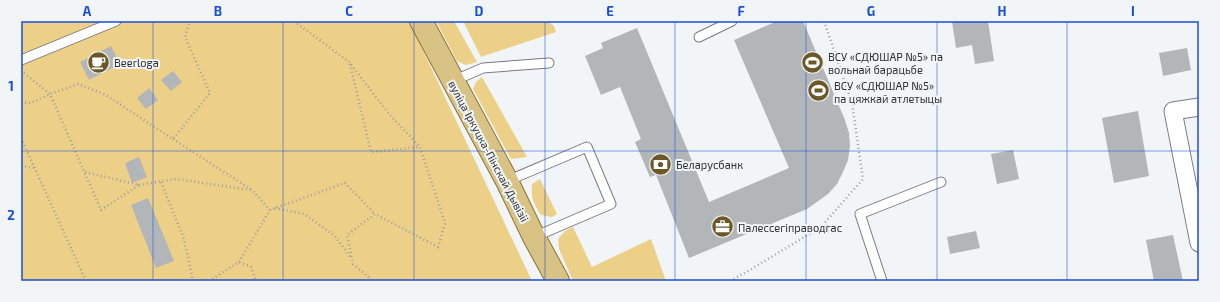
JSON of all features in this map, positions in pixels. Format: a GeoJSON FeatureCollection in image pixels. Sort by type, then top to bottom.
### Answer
{"type":"FeatureCollection","features":[{"type":"Feature","properties":{"kind":"main road","name":"вуліца Іркуцка-Пінскай Дывізіі"},"geometry":{"type":"LineString","coordinates":[[421,21],[507,181],[534,238],[558,281]]}},
{"type":"Feature","properties":{"kind":"street"},"geometry":{"type":"LineString","coordinates":[[1199,107],[1173,111],[1199,243]]}},
{"type":"Feature","properties":{"kind":"lane"},"geometry":{"type":"LineString","coordinates":[[21,60],[116,21]]}},
{"type":"Feature","properties":{"kind":"lane"},"geometry":{"type":"LineString","coordinates":[[698,37],[732,21]]}},
{"type":"Feature","properties":{"kind":"lane"},"geometry":{"type":"LineString","coordinates":[[453,81],[483,68],[549,63]]}},
{"type":"Feature","properties":{"kind":"lane"},"geometry":{"type":"LineString","coordinates":[[507,181],[586,147],[611,204],[534,238]]}},
{"type":"Feature","properties":{"kind":"lane"},"geometry":{"type":"LineString","coordinates":[[882,281],[860,214],[941,182]]}},
{"type":"Feature","properties":{"kind":"path"},"geometry":{"type":"LineString","coordinates":[[173,139],[210,93],[186,37],[190,21]]}},
{"type":"Feature","properties":{"kind":"path"},"geometry":{"type":"LineString","coordinates":[[209,281],[239,262],[270,210],[345,183],[375,214],[438,247],[445,223],[420,146],[390,115],[349,62],[294,21]]}},
{"type":"Feature","properties":{"kind":"path"},"geometry":{"type":"LineString","coordinates":[[730,281],[821,227],[863,179],[852,103],[824,21]]}},
{"type":"Feature","properties":{"kind":"path"},"geometry":{"type":"LineString","coordinates":[[349,62],[371,152],[420,146]]}},
{"type":"Feature","properties":{"kind":"path"},"geometry":{"type":"LineString","coordinates":[[21,70],[50,94],[101,210],[139,185]]}},
{"type":"Feature","properties":{"kind":"path"},"geometry":{"type":"LineString","coordinates":[[21,102],[31,103],[50,94],[78,84],[104,94],[252,190],[270,210]]}},
{"type":"Feature","properties":{"kind":"path"},"geometry":{"type":"LineString","coordinates":[[21,138],[86,281]]}},
{"type":"Feature","properties":{"kind":"path"},"geometry":{"type":"LineString","coordinates":[[21,166],[34,168]]}},
{"type":"Feature","properties":{"kind":"path"},"geometry":{"type":"LineString","coordinates":[[84,172],[139,185],[176,179],[252,190]]}},
{"type":"Feature","properties":{"kind":"path"},"geometry":{"type":"LineString","coordinates":[[161,182],[184,240],[193,281]]}},
{"type":"Feature","properties":{"kind":"path"},"geometry":{"type":"LineString","coordinates":[[274,208],[304,214],[334,234],[352,260],[353,264],[373,281]]}},
{"type":"Feature","properties":{"kind":"path"},"geometry":{"type":"LineString","coordinates":[[352,260],[347,235],[375,214]]}},
{"type":"Feature","properties":{"kind":"path"},"geometry":{"type":"LineString","coordinates":[[239,262],[251,267],[256,281]]}},
{"type":"Feature","properties":{"kind":"shaded area"},"geometry":{"type":"Polygon","coordinates":[[[21,21],[409,21],[532,281],[21,281],[21,21]]]}},
{"type":"Feature","properties":{"kind":"shaded area"},"geometry":{"type":"Polygon","coordinates":[[[436,21],[454,21],[477,62],[466,65],[457,61],[436,21]]]}},
{"type":"Feature","properties":{"kind":"shaded area"},"geometry":{"type":"Polygon","coordinates":[[[463,21],[548,21],[554,26],[556,32],[481,57],[463,21]]]}},
{"type":"Feature","properties":{"kind":"shaded area"},"geometry":{"type":"Polygon","coordinates":[[[482,77],[527,157],[511,159],[473,89],[476,82],[482,77]]]}},
{"type":"Feature","properties":{"kind":"shaded area"},"geometry":{"type":"Polygon","coordinates":[[[540,179],[557,214],[552,217],[541,215],[533,200],[532,184],[540,179]]]}},
{"type":"Feature","properties":{"kind":"shaded area"},"geometry":{"type":"Polygon","coordinates":[[[573,227],[592,267],[651,239],[666,281],[573,281],[559,249],[558,239],[565,231],[573,227]]]}},
{"type":"Feature","properties":{"kind":"building"},"geometry":{"type":"Polygon","coordinates":[[[777,21],[803,21],[845,120],[849,133],[850,146],[848,160],[837,184],[828,194],[807,209],[689,258],[656,175],[650,177],[635,142],[641,139],[620,87],[601,95],[585,56],[603,48],[601,43],[637,28],[709,202],[789,168],[734,40],[777,21]]]}},
{"type":"Feature","properties":{"kind":"building"},"geometry":{"type":"Polygon","coordinates":[[[988,21],[994,61],[975,64],[972,45],[956,48],[952,22],[988,21]]]}},
{"type":"Feature","properties":{"kind":"building"},"geometry":{"type":"Polygon","coordinates":[[[111,46],[120,64],[89,80],[80,62],[111,46]]]}},
{"type":"Feature","properties":{"kind":"building"},"geometry":{"type":"Polygon","coordinates":[[[1187,48],[1191,70],[1163,76],[1159,53],[1187,48]]]}},
{"type":"Feature","properties":{"kind":"building"},"geometry":{"type":"Polygon","coordinates":[[[173,71],[182,82],[171,91],[161,80],[173,71]]]}},
{"type":"Feature","properties":{"kind":"building"},"geometry":{"type":"Polygon","coordinates":[[[149,88],[158,100],[146,109],[137,98],[149,88]]]}},
{"type":"Feature","properties":{"kind":"building"},"geometry":{"type":"Polygon","coordinates":[[[1138,111],[1149,176],[1114,183],[1102,118],[1138,111]]]}},
{"type":"Feature","properties":{"kind":"building"},"geometry":{"type":"Polygon","coordinates":[[[1013,150],[1019,179],[997,184],[991,154],[1013,150]]]}},
{"type":"Feature","properties":{"kind":"building"},"geometry":{"type":"Polygon","coordinates":[[[139,157],[147,177],[132,183],[125,163],[139,157]]]}},
{"type":"Feature","properties":{"kind":"building"},"geometry":{"type":"Polygon","coordinates":[[[148,198],[174,261],[156,268],[131,205],[148,198]]]}},
{"type":"Feature","properties":{"kind":"building"},"geometry":{"type":"Polygon","coordinates":[[[976,231],[980,248],[950,254],[947,237],[976,231]]]}},
{"type":"Feature","properties":{"kind":"building"},"geometry":{"type":"Polygon","coordinates":[[[1173,235],[1183,281],[1154,281],[1146,240],[1173,235]]]}},
{"type":"Feature","properties":{"kind":"place","name":"Beerloga"},"geometry":{"type":"Point","coordinates":[99,62]}},
{"type":"Feature","properties":{"kind":"place","name":"ВСУ «СДЮШАР №5» па вольнай барацьбе"},"geometry":{"type":"Point","coordinates":[812,62]}},
{"type":"Feature","properties":{"kind":"place","name":"ВСУ «СДЮШАР №5» па цяжкай атлетыцы"},"geometry":{"type":"Point","coordinates":[818,91]}},
{"type":"Feature","properties":{"kind":"place","name":"Беларусбанк"},"geometry":{"type":"Point","coordinates":[661,164]}},
{"type":"Feature","properties":{"kind":"place","name":"Палессегіправодгас"},"geometry":{"type":"Point","coordinates":[723,227]}}]}
